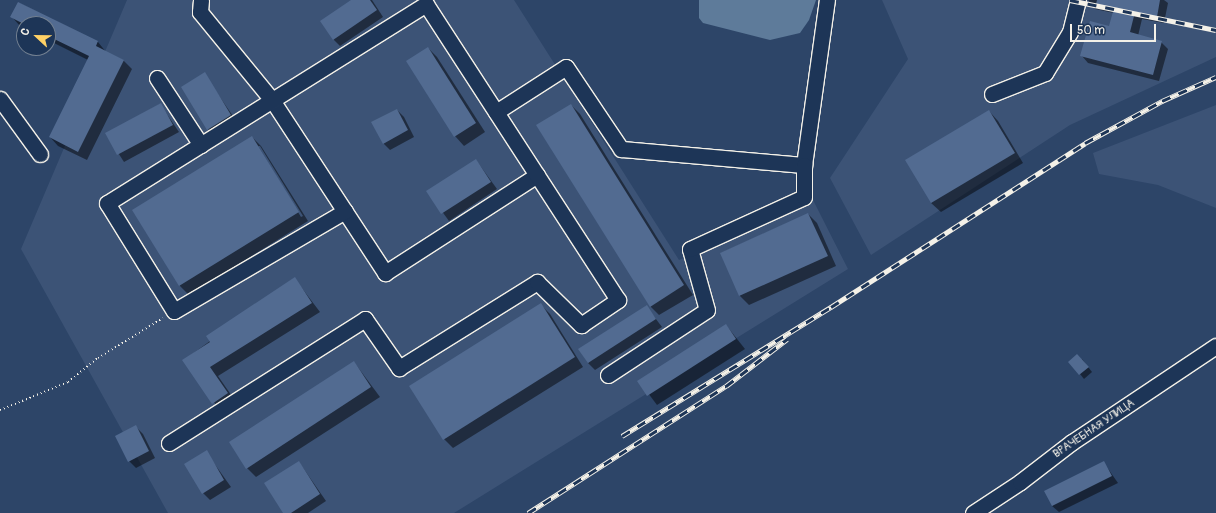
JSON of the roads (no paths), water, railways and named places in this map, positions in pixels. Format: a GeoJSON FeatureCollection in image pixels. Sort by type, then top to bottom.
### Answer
{"type":"FeatureCollection","features":[{"type":"Feature","properties":{"kind":"street"},"geometry":{"type":"LineString","coordinates":[[608,375],[706,310],[690,249],[804,197],[804,165],[827,0]]}},
{"type":"Feature","properties":{"kind":"street"},"geometry":{"type":"LineString","coordinates":[[992,94],[1045,73],[1070,32],[1078,0]]}},
{"type":"Feature","properties":{"kind":"street"},"geometry":{"type":"LineString","coordinates":[[169,443],[365,319],[399,368],[536,282],[581,325],[618,300],[426,4],[107,203],[174,311],[344,210]]}},
{"type":"Feature","properties":{"kind":"street"},"geometry":{"type":"LineString","coordinates":[[201,6],[272,100],[385,273],[537,174]]}},
{"type":"Feature","properties":{"kind":"street"},"geometry":{"type":"LineString","coordinates":[[496,112],[566,67],[621,149],[804,165]]}},
{"type":"Feature","properties":{"kind":"street"},"geometry":{"type":"LineString","coordinates":[[157,78],[200,144]]}},
{"type":"Feature","properties":{"kind":"street"},"geometry":{"type":"LineString","coordinates":[[0,99],[40,154]]}},
{"type":"Feature","properties":{"kind":"street","name":"ВРАЧЕБНАЯ УЛИЦА"},"geometry":{"type":"LineString","coordinates":[[973,513],[1020,482],[1072,442],[1216,346]]}},
{"type":"Feature","properties":{"kind":"railway"},"geometry":{"type":"LineString","coordinates":[[1070,0],[1216,30]]}},
{"type":"Feature","properties":{"kind":"railway"},"geometry":{"type":"LineString","coordinates":[[622,436],[831,307],[1085,143],[1162,101],[1216,77]]}},
{"type":"Feature","properties":{"kind":"railway"},"geometry":{"type":"LineString","coordinates":[[528,513],[726,386],[787,339]]}}]}
